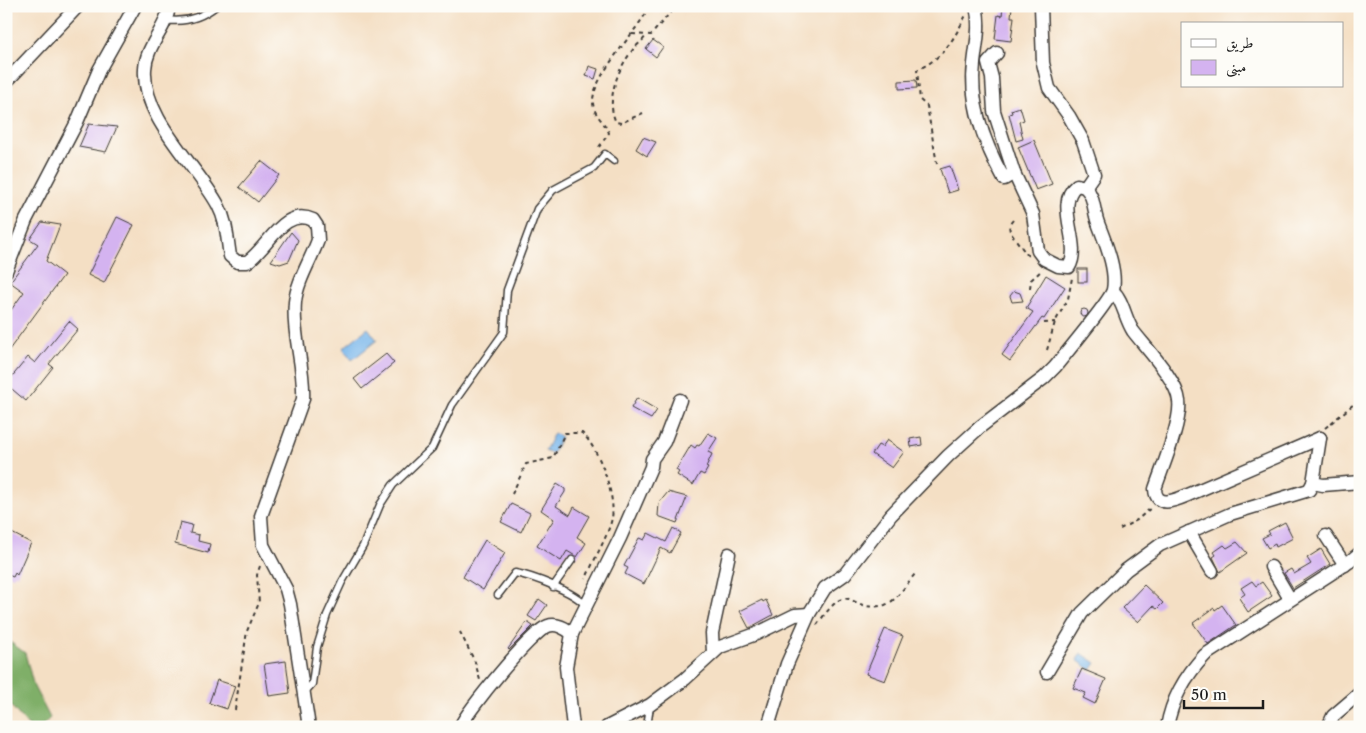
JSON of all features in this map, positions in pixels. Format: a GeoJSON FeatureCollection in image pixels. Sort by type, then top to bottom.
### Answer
{"type":"FeatureCollection","features":[{"type":"Feature","properties":{"kind":"street"},"geometry":{"type":"LineString","coordinates":[[6,82],[78,6]]}},
{"type":"Feature","properties":{"kind":"street"},"geometry":{"type":"LineString","coordinates":[[6,271],[26,220],[77,122],[99,70],[135,6]]}},
{"type":"Feature","properties":{"kind":"street"},"geometry":{"type":"LineString","coordinates":[[169,6],[166,20],[155,38],[146,59],[145,81],[158,117],[218,205],[229,236],[230,256],[237,262],[247,262],[285,223],[299,216],[313,220],[319,233],[318,240],[301,280],[295,302],[304,385],[303,400],[261,516],[260,532],[265,550],[286,589],[309,727]]}},
{"type":"Feature","properties":{"kind":"street"},"geometry":{"type":"LineString","coordinates":[[1041,6],[1043,63],[1049,88],[1069,116],[1083,141],[1094,174],[1085,187]]}},
{"type":"Feature","properties":{"kind":"street"},"geometry":{"type":"LineString","coordinates":[[971,9],[978,22],[973,77],[976,111],[992,157],[1004,179],[1014,173]]}},
{"type":"Feature","properties":{"kind":"street"},"geometry":{"type":"LineString","coordinates":[[768,727],[787,664],[809,614],[825,588],[845,574],[891,515],[920,483],[980,427],[1056,367],[1112,291],[1112,271],[1106,244],[1096,219],[1091,193],[1085,187],[1077,185],[1072,190],[1068,208],[1074,259],[1069,267],[1058,266],[1044,260],[1038,251],[1034,214],[1014,173],[994,111],[992,78],[988,63],[997,53]]}},
{"type":"Feature","properties":{"kind":"street"},"geometry":{"type":"LineString","coordinates":[[1112,291],[1118,296],[1121,308],[1131,328],[1170,381],[1179,400],[1174,429],[1155,489],[1155,496],[1159,500],[1174,500],[1188,495],[1320,438]]}},
{"type":"Feature","properties":{"kind":"street"},"geometry":{"type":"LineString","coordinates":[[573,727],[566,667],[572,634],[620,538],[651,467],[652,459],[664,442],[680,400]]}},
{"type":"Feature","properties":{"kind":"street"},"geometry":{"type":"LineString","coordinates":[[1048,672],[1082,613],[1126,570],[1160,545],[1230,514],[1308,490],[1313,483],[1320,438]]}},
{"type":"Feature","properties":{"kind":"street"},"geometry":{"type":"LineString","coordinates":[[1313,483],[1360,482]]}},
{"type":"Feature","properties":{"kind":"street"},"geometry":{"type":"LineString","coordinates":[[1189,532],[1212,571]]}},
{"type":"Feature","properties":{"kind":"street"},"geometry":{"type":"LineString","coordinates":[[1326,536],[1345,565]]}},
{"type":"Feature","properties":{"kind":"street"},"geometry":{"type":"LineString","coordinates":[[1167,727],[1176,695],[1192,669],[1205,655],[1345,565],[1360,553]]}},
{"type":"Feature","properties":{"kind":"street"},"geometry":{"type":"LineString","coordinates":[[713,652],[712,633],[729,554]]}},
{"type":"Feature","properties":{"kind":"street"},"geometry":{"type":"LineString","coordinates":[[1271,567],[1290,600]]}},
{"type":"Feature","properties":{"kind":"street"},"geometry":{"type":"LineString","coordinates":[[607,727],[650,705],[685,679],[713,652],[795,615],[809,614]]}},
{"type":"Feature","properties":{"kind":"street"},"geometry":{"type":"LineString","coordinates":[[460,727],[483,694],[540,630],[549,625],[561,626],[572,634]]}},
{"type":"Feature","properties":{"kind":"street"},"geometry":{"type":"LineString","coordinates":[[1328,727],[1333,716],[1360,692]]}},
{"type":"Feature","properties":{"kind":"lane"},"geometry":{"type":"LineString","coordinates":[[166,20],[188,20],[204,14],[216,6]]}},
{"type":"Feature","properties":{"kind":"lane"},"geometry":{"type":"LineString","coordinates":[[303,694],[312,684],[317,647],[327,615],[342,582],[363,546],[380,505],[393,485],[432,448],[452,405],[504,332],[507,290],[537,208],[553,190],[594,168],[604,154],[614,161]]}},
{"type":"Feature","properties":{"kind":"lane"},"geometry":{"type":"LineString","coordinates":[[553,587],[572,560]]}},
{"type":"Feature","properties":{"kind":"lane"},"geometry":{"type":"LineString","coordinates":[[498,595],[515,573],[528,575],[579,597],[585,605]]}},
{"type":"Feature","properties":{"kind":"lane"},"geometry":{"type":"LineString","coordinates":[[647,727],[650,705]]}},
{"type":"Feature","properties":{"kind":"path"},"geometry":{"type":"LineString","coordinates":[[595,152],[609,133],[597,115],[593,103],[594,95],[610,62],[643,21],[650,6]]}},
{"type":"Feature","properties":{"kind":"path"},"geometry":{"type":"LineString","coordinates":[[632,34],[651,35],[661,26],[676,6]]}},
{"type":"Feature","properties":{"kind":"path"},"geometry":{"type":"LineString","coordinates":[[937,164],[927,106],[920,100],[917,70],[934,62],[945,51],[971,9]]}},
{"type":"Feature","properties":{"kind":"path"},"geometry":{"type":"LineString","coordinates":[[643,113],[622,123],[616,122],[612,105],[618,79],[626,60],[646,36]]}},
{"type":"Feature","properties":{"kind":"path"},"geometry":{"type":"LineString","coordinates":[[1013,220],[1009,225],[1010,232],[1023,252],[1029,257],[1044,260],[1043,269],[1031,280],[1030,288]]}},
{"type":"Feature","properties":{"kind":"path"},"geometry":{"type":"LineString","coordinates":[[1047,350],[1055,322],[1068,299],[1073,275],[1069,267]]}},
{"type":"Feature","properties":{"kind":"path"},"geometry":{"type":"LineString","coordinates":[[1044,323],[1055,322]]}},
{"type":"Feature","properties":{"kind":"path"},"geometry":{"type":"LineString","coordinates":[[1320,438],[1326,427],[1360,399]]}},
{"type":"Feature","properties":{"kind":"path"},"geometry":{"type":"LineString","coordinates":[[512,494],[526,464],[553,458],[565,433],[582,433],[587,438],[604,469],[609,486],[612,519],[585,580]]}},
{"type":"Feature","properties":{"kind":"path"},"geometry":{"type":"LineString","coordinates":[[1120,529],[1137,520],[1159,500]]}},
{"type":"Feature","properties":{"kind":"path"},"geometry":{"type":"LineString","coordinates":[[235,710],[248,631],[259,603],[257,576],[265,550]]}},
{"type":"Feature","properties":{"kind":"path"},"geometry":{"type":"LineString","coordinates":[[814,630],[835,602],[845,597],[862,605],[886,605],[896,598],[915,574]]}},
{"type":"Feature","properties":{"kind":"path"},"geometry":{"type":"LineString","coordinates":[[460,632],[476,662],[483,694]]}},
{"type":"Feature","properties":{"kind":"green space"},"geometry":{"type":"Polygon","coordinates":[[[6,639],[25,653],[34,687],[50,718],[41,727],[29,727],[6,700],[6,639]]]}},
{"type":"Feature","properties":{"kind":"water"},"geometry":{"type":"Polygon","coordinates":[[[368,328],[377,340],[352,360],[343,348],[368,328]]]}},
{"type":"Feature","properties":{"kind":"water"},"geometry":{"type":"Polygon","coordinates":[[[554,433],[561,437],[552,454],[545,451],[554,433]]]}},
{"type":"Feature","properties":{"kind":"water"},"geometry":{"type":"Polygon","coordinates":[[[1081,653],[1096,663],[1091,670],[1077,660],[1081,653]]]}},
{"type":"Feature","properties":{"kind":"building"},"geometry":{"type":"Polygon","coordinates":[[[1003,6],[1012,6],[1011,17],[1014,17],[1011,41],[995,39],[998,15],[1002,16],[1003,6]]]}},
{"type":"Feature","properties":{"kind":"building"},"geometry":{"type":"Polygon","coordinates":[[[653,40],[663,47],[656,57],[646,49],[653,40]]]}},
{"type":"Feature","properties":{"kind":"building"},"geometry":{"type":"Polygon","coordinates":[[[589,66],[598,69],[595,79],[586,76],[589,66]]]}},
{"type":"Feature","properties":{"kind":"building"},"geometry":{"type":"Polygon","coordinates":[[[916,80],[917,88],[899,89],[899,81],[916,80]]]}},
{"type":"Feature","properties":{"kind":"building"},"geometry":{"type":"Polygon","coordinates":[[[1020,107],[1024,120],[1019,122],[1023,139],[1016,141],[1009,114],[1012,113],[1011,110],[1020,107]]]}},
{"type":"Feature","properties":{"kind":"building"},"geometry":{"type":"Polygon","coordinates":[[[89,124],[117,127],[106,152],[79,147],[89,124]]]}},
{"type":"Feature","properties":{"kind":"building"},"geometry":{"type":"Polygon","coordinates":[[[643,137],[656,142],[647,156],[636,149],[643,137]]]}},
{"type":"Feature","properties":{"kind":"building"},"geometry":{"type":"Polygon","coordinates":[[[1034,140],[1052,184],[1036,190],[1018,147],[1034,140]]]}},
{"type":"Feature","properties":{"kind":"building"},"geometry":{"type":"Polygon","coordinates":[[[261,161],[279,175],[258,202],[239,187],[261,161]]]}},
{"type":"Feature","properties":{"kind":"building"},"geometry":{"type":"Polygon","coordinates":[[[950,166],[958,190],[948,193],[940,169],[950,166]]]}},
{"type":"Feature","properties":{"kind":"building"},"geometry":{"type":"Polygon","coordinates":[[[117,217],[134,225],[104,283],[88,275],[117,217]]]}},
{"type":"Feature","properties":{"kind":"building"},"geometry":{"type":"Polygon","coordinates":[[[42,222],[60,225],[46,261],[64,275],[6,354],[6,317],[24,292],[10,282],[38,244],[30,239],[42,222]]]}},
{"type":"Feature","properties":{"kind":"building"},"geometry":{"type":"Polygon","coordinates":[[[291,232],[298,240],[289,261],[280,264],[271,261],[291,232]]]}},
{"type":"Feature","properties":{"kind":"building"},"geometry":{"type":"Polygon","coordinates":[[[1078,269],[1087,269],[1087,282],[1078,282],[1078,269]]]}},
{"type":"Feature","properties":{"kind":"building"},"geometry":{"type":"Polygon","coordinates":[[[1046,275],[1065,287],[1044,319],[1042,318],[1010,361],[1002,355],[1033,312],[1026,308],[1046,275]]]}},
{"type":"Feature","properties":{"kind":"building"},"geometry":{"type":"Polygon","coordinates":[[[1014,291],[1020,293],[1023,301],[1012,302],[1010,296],[1014,291]]]}},
{"type":"Feature","properties":{"kind":"building"},"geometry":{"type":"Polygon","coordinates":[[[1084,309],[1088,313],[1084,317],[1080,313],[1084,309]]]}},
{"type":"Feature","properties":{"kind":"building"},"geometry":{"type":"Polygon","coordinates":[[[69,321],[78,329],[49,364],[53,367],[26,401],[6,384],[28,357],[35,363],[69,321]]]}},
{"type":"Feature","properties":{"kind":"building"},"geometry":{"type":"Polygon","coordinates":[[[386,354],[394,363],[362,389],[354,379],[386,354]]]}},
{"type":"Feature","properties":{"kind":"building"},"geometry":{"type":"Polygon","coordinates":[[[637,398],[657,410],[651,419],[631,408],[637,398]]]}},
{"type":"Feature","properties":{"kind":"building"},"geometry":{"type":"Polygon","coordinates":[[[708,433],[717,438],[708,452],[712,454],[706,467],[708,468],[704,475],[700,473],[693,485],[677,475],[679,472],[676,470],[691,445],[695,448],[697,445],[699,446],[708,433]]]}},
{"type":"Feature","properties":{"kind":"building"},"geometry":{"type":"Polygon","coordinates":[[[921,437],[922,445],[911,447],[910,439],[921,437]]]}},
{"type":"Feature","properties":{"kind":"building"},"geometry":{"type":"Polygon","coordinates":[[[887,440],[904,452],[892,468],[872,454],[878,445],[882,447],[887,440]]]}},
{"type":"Feature","properties":{"kind":"building"},"geometry":{"type":"Polygon","coordinates":[[[557,484],[565,489],[565,492],[556,506],[570,515],[574,507],[589,516],[577,537],[586,543],[577,557],[567,551],[561,561],[537,546],[554,519],[541,510],[557,484]]]}},
{"type":"Feature","properties":{"kind":"building"},"geometry":{"type":"Polygon","coordinates":[[[668,492],[687,497],[677,523],[658,516],[659,503],[668,492]]]}},
{"type":"Feature","properties":{"kind":"building"},"geometry":{"type":"Polygon","coordinates":[[[511,504],[530,513],[521,532],[501,522],[511,504]]]}},
{"type":"Feature","properties":{"kind":"building"},"geometry":{"type":"Polygon","coordinates":[[[180,522],[192,525],[190,533],[199,535],[198,541],[210,544],[208,553],[175,544],[180,522]]]}},
{"type":"Feature","properties":{"kind":"building"},"geometry":{"type":"Polygon","coordinates":[[[1285,522],[1293,538],[1276,547],[1275,544],[1268,548],[1262,538],[1270,534],[1268,531],[1285,522]]]}},
{"type":"Feature","properties":{"kind":"building"},"geometry":{"type":"Polygon","coordinates":[[[673,528],[681,533],[670,553],[661,548],[644,584],[625,574],[628,568],[624,566],[639,538],[644,540],[648,533],[666,542],[673,528]]]}},
{"type":"Feature","properties":{"kind":"building"},"geometry":{"type":"Polygon","coordinates":[[[6,530],[31,543],[17,575],[15,573],[13,577],[6,574],[6,530]]]}},
{"type":"Feature","properties":{"kind":"building"},"geometry":{"type":"Polygon","coordinates":[[[485,540],[505,553],[483,590],[463,577],[485,540]]]}},
{"type":"Feature","properties":{"kind":"building"},"geometry":{"type":"Polygon","coordinates":[[[1237,542],[1247,553],[1220,572],[1213,557],[1216,555],[1214,552],[1224,545],[1227,548],[1237,542]]]}},
{"type":"Feature","properties":{"kind":"building"},"geometry":{"type":"Polygon","coordinates":[[[1321,549],[1330,564],[1293,588],[1284,573],[1291,569],[1294,574],[1311,564],[1307,558],[1321,549]]]}},
{"type":"Feature","properties":{"kind":"building"},"geometry":{"type":"Polygon","coordinates":[[[1252,581],[1256,586],[1262,582],[1272,596],[1248,612],[1239,598],[1245,594],[1241,588],[1252,581]]]}},
{"type":"Feature","properties":{"kind":"building"},"geometry":{"type":"Polygon","coordinates":[[[1144,585],[1163,603],[1157,609],[1153,606],[1138,622],[1122,608],[1144,585]]]}},
{"type":"Feature","properties":{"kind":"building"},"geometry":{"type":"Polygon","coordinates":[[[539,599],[547,605],[536,621],[528,616],[539,599]]]}},
{"type":"Feature","properties":{"kind":"building"},"geometry":{"type":"Polygon","coordinates":[[[762,600],[763,602],[766,600],[773,615],[749,628],[740,611],[762,600]]]}},
{"type":"Feature","properties":{"kind":"building"},"geometry":{"type":"Polygon","coordinates":[[[1222,605],[1236,625],[1208,644],[1193,623],[1214,608],[1215,610],[1222,605]]]}},
{"type":"Feature","properties":{"kind":"building"},"geometry":{"type":"Polygon","coordinates":[[[527,622],[533,626],[509,650],[508,649],[527,622]]]}},
{"type":"Feature","properties":{"kind":"building"},"geometry":{"type":"Polygon","coordinates":[[[885,629],[903,636],[885,681],[866,674],[885,629]]]}},
{"type":"Feature","properties":{"kind":"building"},"geometry":{"type":"Polygon","coordinates":[[[286,661],[290,693],[269,696],[264,664],[286,661]]]}},
{"type":"Feature","properties":{"kind":"building"},"geometry":{"type":"Polygon","coordinates":[[[1082,669],[1106,679],[1095,704],[1083,698],[1086,693],[1073,688],[1082,669]]]}},
{"type":"Feature","properties":{"kind":"building"},"geometry":{"type":"Polygon","coordinates":[[[217,680],[235,686],[227,709],[209,703],[217,680]]]}}]}
